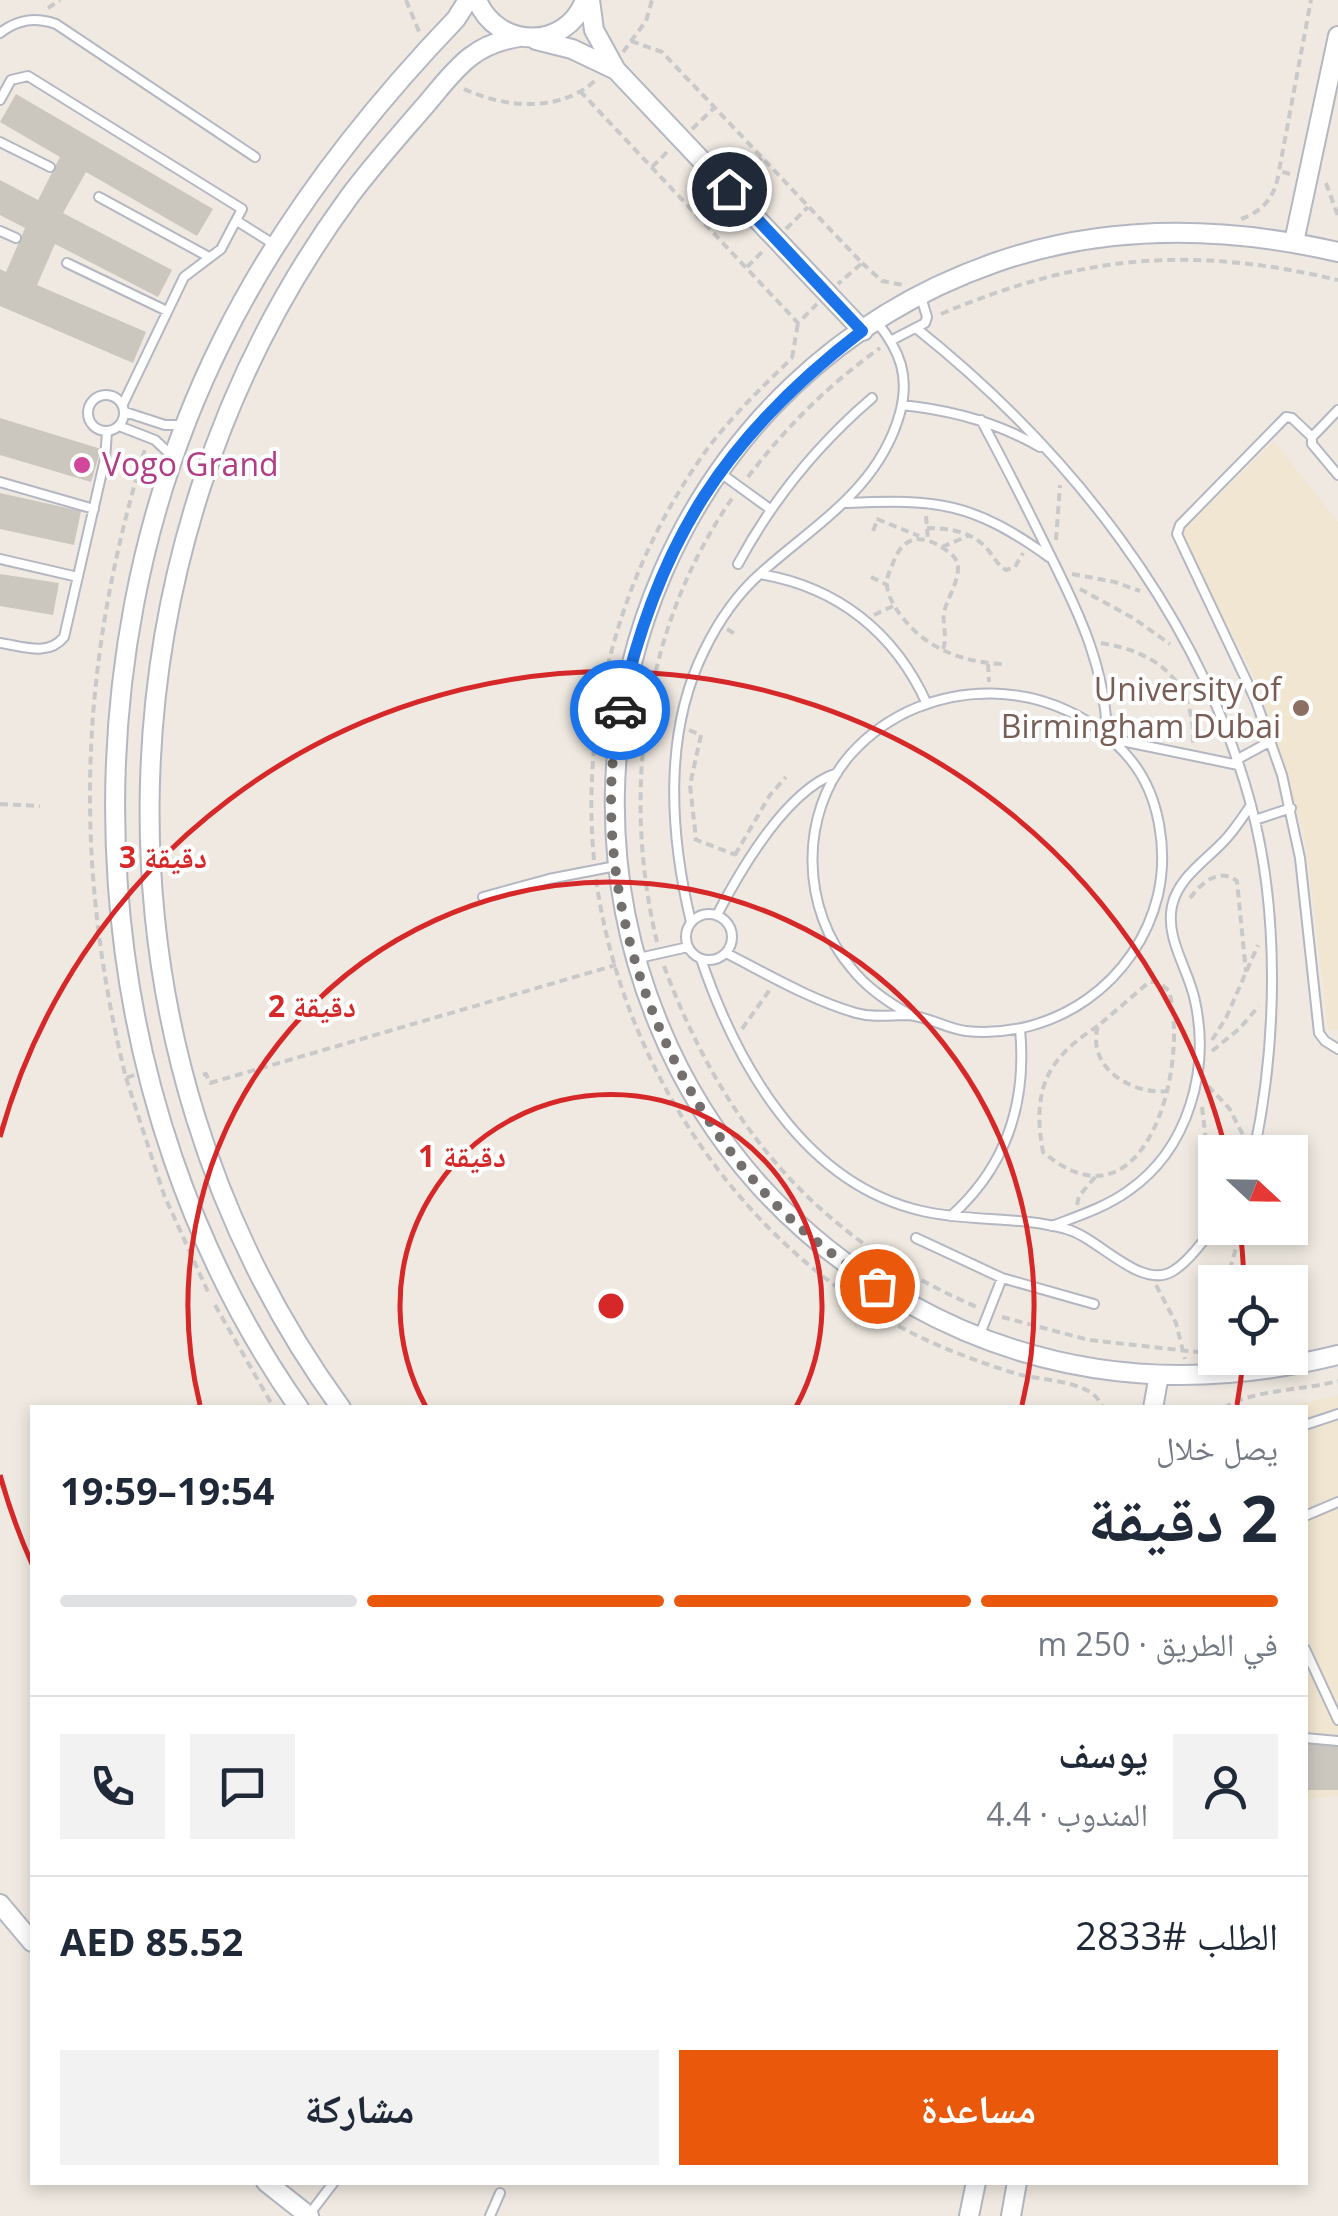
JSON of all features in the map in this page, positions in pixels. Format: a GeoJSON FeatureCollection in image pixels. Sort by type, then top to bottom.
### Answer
{"type":"FeatureCollection","features":[{"type":"Feature","properties":{"kind":"street"},"geometry":{"type":"LineString","coordinates":[[298,1405],[230,1292],[180,1176],[148,1071],[122,927],[114,796],[123,676],[136,592],[174,458],[222,341],[276,245],[329,167],[468,0]]}},
{"type":"Feature","properties":{"kind":"street"},"geometry":{"type":"LineString","coordinates":[[477,0],[489,20],[503,31],[572,49],[613,67]]}},
{"type":"Feature","properties":{"kind":"street"},"geometry":{"type":"LineString","coordinates":[[339,1405],[262,1280],[216,1174],[185,1080],[155,935],[148,861],[152,712],[160,658],[188,529],[223,422],[298,272],[364,176],[456,70],[481,50],[525,38],[551,36],[568,26],[587,0]]}},
{"type":"Feature","properties":{"kind":"street"},"geometry":{"type":"LineString","coordinates":[[587,0],[594,30],[613,67],[870,326]]}},
{"type":"Feature","properties":{"kind":"street"},"geometry":{"type":"LineString","coordinates":[[1294,242],[1338,36]]}},
{"type":"Feature","properties":{"kind":"street"},"geometry":{"type":"LineString","coordinates":[[1338,252],[1294,242],[1192,232],[1091,239],[994,262],[920,296],[870,326],[810,371],[763,417],[718,472],[686,524],[664,568],[634,648],[619,716],[612,785],[616,866],[625,922],[663,1036],[694,1098],[756,1184],[794,1222],[862,1276],[923,1312],[979,1338],[1037,1358],[1081,1367],[1186,1375],[1270,1371],[1338,1355]]}},
{"type":"Feature","properties":{"kind":"street"},"geometry":{"type":"LineString","coordinates":[[1154,1405],[1159,1375]]}},
{"type":"Feature","properties":{"kind":"street"},"geometry":{"type":"LineString","coordinates":[[0,1904],[30,1940]]}},
{"type":"Feature","properties":{"kind":"street"},"geometry":{"type":"LineString","coordinates":[[270,2185],[309,2216]]}},
{"type":"Feature","properties":{"kind":"street"},"geometry":{"type":"LineString","coordinates":[[969,2216],[975,2185]]}},
{"type":"Feature","properties":{"kind":"street"},"geometry":{"type":"LineString","coordinates":[[1015,2212],[1017,2185]]}},
{"type":"Feature","properties":{"kind":"lane"},"geometry":{"type":"LineString","coordinates":[[0,32],[19,21],[32,19],[56,24],[255,157]]}},
{"type":"Feature","properties":{"kind":"lane"},"geometry":{"type":"LineString","coordinates":[[0,100],[11,80],[28,76],[238,205],[242,212],[221,249],[184,278],[124,408],[120,426]]}},
{"type":"Feature","properties":{"kind":"lane"},"geometry":{"type":"LineString","coordinates":[[0,142],[50,168]]}},
{"type":"Feature","properties":{"kind":"lane"},"geometry":{"type":"LineString","coordinates":[[99,198],[210,257]]}},
{"type":"Feature","properties":{"kind":"lane"},"geometry":{"type":"LineString","coordinates":[[237,222],[276,245]]}},
{"type":"Feature","properties":{"kind":"lane"},"geometry":{"type":"LineString","coordinates":[[0,231],[16,238]]}},
{"type":"Feature","properties":{"kind":"lane"},"geometry":{"type":"LineString","coordinates":[[67,263],[167,312]]}},
{"type":"Feature","properties":{"kind":"lane"},"geometry":{"type":"LineString","coordinates":[[892,340],[927,320],[920,296]]}},
{"type":"Feature","properties":{"kind":"lane"},"geometry":{"type":"LineString","coordinates":[[870,326],[892,340],[903,365],[902,405],[881,459],[845,504],[760,574],[738,598],[703,653],[691,683],[680,726],[675,785],[676,832],[691,922],[685,938],[688,947],[700,960],[734,1041],[774,1107],[850,1180],[897,1204],[952,1216],[1052,1226],[1091,1239],[1151,1277],[1172,1272],[1198,1243]]}},
{"type":"Feature","properties":{"kind":"lane"},"geometry":{"type":"LineString","coordinates":[[916,328],[972,374],[1053,457],[1109,525],[1197,666],[1237,762],[1255,820],[1268,922],[1271,990],[1267,1078],[1257,1135]]}},
{"type":"Feature","properties":{"kind":"lane"},"geometry":{"type":"LineString","coordinates":[[174,458],[155,440],[120,426],[106,432],[100,430],[89,420],[93,400],[112,395],[124,408],[165,426],[186,425]]}},
{"type":"Feature","properties":{"kind":"lane"},"geometry":{"type":"LineString","coordinates":[[738,564],[770,508],[817,449],[872,398]]}},
{"type":"Feature","properties":{"kind":"lane"},"geometry":{"type":"LineString","coordinates":[[902,405],[982,420],[1053,457]]}},
{"type":"Feature","properties":{"kind":"lane"},"geometry":{"type":"LineString","coordinates":[[1312,437],[1338,410]]}},
{"type":"Feature","properties":{"kind":"lane"},"geometry":{"type":"LineString","coordinates":[[1338,475],[1316,450],[1312,437],[1286,417],[1180,525],[1177,534],[1239,662],[1271,741],[1290,808],[1307,908],[1317,1023],[1324,1042],[1338,1049]]}},
{"type":"Feature","properties":{"kind":"lane"},"geometry":{"type":"LineString","coordinates":[[982,420],[1024,498],[1091,642],[1104,687],[1110,737]]}},
{"type":"Feature","properties":{"kind":"lane"},"geometry":{"type":"LineString","coordinates":[[0,643],[46,650],[57,646],[64,637],[105,459],[106,432]]}},
{"type":"Feature","properties":{"kind":"lane"},"geometry":{"type":"LineString","coordinates":[[718,472],[770,508]]}},
{"type":"Feature","properties":{"kind":"lane"},"geometry":{"type":"LineString","coordinates":[[0,482],[94,509]]}},
{"type":"Feature","properties":{"kind":"lane"},"geometry":{"type":"LineString","coordinates":[[845,504],[926,501],[975,514],[1052,560]]}},
{"type":"Feature","properties":{"kind":"lane"},"geometry":{"type":"LineString","coordinates":[[0,559],[78,577]]}},
{"type":"Feature","properties":{"kind":"lane"},"geometry":{"type":"LineString","coordinates":[[760,574],[816,589],[866,619],[902,658],[928,704]]}},
{"type":"Feature","properties":{"kind":"lane"},"geometry":{"type":"LineString","coordinates":[[990,692],[1023,695],[1056,705],[1092,722],[1110,737],[1134,764],[1150,793],[1160,825],[1161,884],[1155,908],[1133,954],[1118,974],[1078,1006],[1050,1020],[1020,1028],[964,1030],[911,1015],[868,987],[842,957],[824,923],[814,886],[812,846],[816,821],[837,773],[868,738],[928,704],[990,692]]}},
{"type":"Feature","properties":{"kind":"lane"},"geometry":{"type":"LineString","coordinates":[[1110,737],[1237,762],[1271,741]]}},
{"type":"Feature","properties":{"kind":"lane"},"geometry":{"type":"LineString","coordinates":[[717,915],[750,860],[799,794],[837,773]]}},
{"type":"Feature","properties":{"kind":"lane"},"geometry":{"type":"LineString","coordinates":[[1052,1226],[1130,1190],[1152,1169],[1185,1119],[1196,1091],[1200,1056],[1195,998],[1171,928],[1170,910],[1180,886],[1231,833],[1251,804]]}},
{"type":"Feature","properties":{"kind":"lane"},"geometry":{"type":"LineString","coordinates":[[1255,820],[1290,808]]}},
{"type":"Feature","properties":{"kind":"lane"},"geometry":{"type":"LineString","coordinates":[[484,897],[549,878],[616,866]]}},
{"type":"Feature","properties":{"kind":"lane"},"geometry":{"type":"LineString","coordinates":[[691,922],[703,914],[717,915],[732,931],[726,953],[700,960]]}},
{"type":"Feature","properties":{"kind":"lane"},"geometry":{"type":"LineString","coordinates":[[635,959],[688,947]]}},
{"type":"Feature","properties":{"kind":"lane"},"geometry":{"type":"LineString","coordinates":[[726,953],[857,1013],[893,1018],[911,1015]]}},
{"type":"Feature","properties":{"kind":"lane"},"geometry":{"type":"LineString","coordinates":[[952,1216],[980,1188],[1013,1126],[1023,1061],[1020,1028]]}},
{"type":"Feature","properties":{"kind":"lane"},"geometry":{"type":"LineString","coordinates":[[916,1238],[1002,1278],[1094,1304]]}},
{"type":"Feature","properties":{"kind":"lane"},"geometry":{"type":"LineString","coordinates":[[979,1338],[1002,1278]]}},
{"type":"Feature","properties":{"kind":"lane"},"geometry":{"type":"LineString","coordinates":[[1308,1424],[1338,1414]]}},
{"type":"Feature","properties":{"kind":"lane"},"geometry":{"type":"LineString","coordinates":[[1308,1515],[1338,1502]]}},
{"type":"Feature","properties":{"kind":"lane"},"geometry":{"type":"LineString","coordinates":[[1308,1655],[1338,1720]]}},
{"type":"Feature","properties":{"kind":"lane"},"geometry":{"type":"LineString","coordinates":[[1308,1738],[1338,1741]]}},
{"type":"Feature","properties":{"kind":"lane"},"geometry":{"type":"LineString","coordinates":[[309,2216],[332,2185]]}},
{"type":"Feature","properties":{"kind":"lane"},"geometry":{"type":"LineString","coordinates":[[490,2216],[500,2193]]}},
{"type":"Feature","properties":{"kind":"path"},"geometry":{"type":"LineString","coordinates":[[406,0],[418,32],[431,46]]}},
{"type":"Feature","properties":{"kind":"path"},"geometry":{"type":"LineString","coordinates":[[456,70],[466,78],[460,88],[502,102],[539,104],[569,98],[613,67],[646,22],[652,0]]}},
{"type":"Feature","properties":{"kind":"path"},"geometry":{"type":"LineString","coordinates":[[1325,181],[1338,216]]}},
{"type":"Feature","properties":{"kind":"path"},"geometry":{"type":"LineString","coordinates":[[927,320],[1038,278],[1125,261],[1214,259],[1338,280]]}},
{"type":"Feature","properties":{"kind":"path"},"geometry":{"type":"LineString","coordinates":[[892,340],[818,397],[771,447],[710,534],[679,598],[659,657],[642,751],[640,827],[659,954],[709,1070],[736,1114],[818,1208],[873,1251],[936,1290],[1041,1330],[1089,1340],[1198,1352]]}},
{"type":"Feature","properties":{"kind":"path"},"geometry":{"type":"LineString","coordinates":[[1052,560],[1060,508],[1053,457]]}},
{"type":"Feature","properties":{"kind":"path"},"geometry":{"type":"LineString","coordinates":[[926,501],[928,540]]}},
{"type":"Feature","properties":{"kind":"path"},"geometry":{"type":"LineString","coordinates":[[877,519],[928,540],[955,558],[958,568],[944,615],[943,649]]}},
{"type":"Feature","properties":{"kind":"path"},"geometry":{"type":"LineString","coordinates":[[927,528],[970,535],[1006,570],[1015,567],[1029,543]]}},
{"type":"Feature","properties":{"kind":"path"},"geometry":{"type":"LineString","coordinates":[[942,548],[970,535]]}},
{"type":"Feature","properties":{"kind":"path"},"geometry":{"type":"LineString","coordinates":[[921,537],[908,540],[901,547],[887,585],[894,605],[916,634],[943,649],[988,664],[1006,664]]}},
{"type":"Feature","properties":{"kind":"path"},"geometry":{"type":"LineString","coordinates":[[871,576],[887,585]]}},
{"type":"Feature","properties":{"kind":"path"},"geometry":{"type":"LineString","coordinates":[[1061,576],[1115,582],[1158,598]]}},
{"type":"Feature","properties":{"kind":"path"},"geometry":{"type":"LineString","coordinates":[[1061,576],[1133,618],[1197,666]]}},
{"type":"Feature","properties":{"kind":"path"},"geometry":{"type":"LineString","coordinates":[[866,619],[894,605]]}},
{"type":"Feature","properties":{"kind":"path"},"geometry":{"type":"LineString","coordinates":[[1091,642],[1133,650],[1169,670],[1190,712],[1192,755]]}},
{"type":"Feature","properties":{"kind":"path"},"geometry":{"type":"LineString","coordinates":[[988,664],[990,692]]}},
{"type":"Feature","properties":{"kind":"path"},"geometry":{"type":"LineString","coordinates":[[680,726],[701,736],[690,785],[696,839]]}},
{"type":"Feature","properties":{"kind":"path"},"geometry":{"type":"LineString","coordinates":[[735,855],[760,810],[786,777]]}},
{"type":"Feature","properties":{"kind":"path"},"geometry":{"type":"LineString","coordinates":[[0,804],[40,806]]}},
{"type":"Feature","properties":{"kind":"path"},"geometry":{"type":"LineString","coordinates":[[676,832],[750,860]]}},
{"type":"Feature","properties":{"kind":"path"},"geometry":{"type":"LineString","coordinates":[[1171,928],[1199,886],[1216,876],[1230,876],[1240,890],[1246,972]]}},
{"type":"Feature","properties":{"kind":"path"},"geometry":{"type":"LineString","coordinates":[[1200,1056],[1220,1028],[1268,922]]}},
{"type":"Feature","properties":{"kind":"path"},"geometry":{"type":"LineString","coordinates":[[185,1080],[206,1074],[210,1083],[635,959]]}},
{"type":"Feature","properties":{"kind":"path"},"geometry":{"type":"LineString","coordinates":[[734,1041],[777,979]]}},
{"type":"Feature","properties":{"kind":"path"},"geometry":{"type":"LineString","coordinates":[[1145,984],[1164,986],[1170,997],[1175,1042],[1168,1092],[1152,1136],[1134,1158],[1096,1176],[1062,1168],[1043,1152],[1038,1109],[1045,1078],[1062,1054],[1098,1026],[1145,984]]}},
{"type":"Feature","properties":{"kind":"path"},"geometry":{"type":"LineString","coordinates":[[1200,1056],[1240,1028],[1271,990]]}},
{"type":"Feature","properties":{"kind":"path"},"geometry":{"type":"LineString","coordinates":[[1078,1006],[1098,1026]]}},
{"type":"Feature","properties":{"kind":"path"},"geometry":{"type":"LineString","coordinates":[[1098,1026],[1094,1048],[1100,1062],[1137,1088],[1168,1092]]}},
{"type":"Feature","properties":{"kind":"path"},"geometry":{"type":"LineString","coordinates":[[1198,1077],[1229,1108],[1243,1135]]}},
{"type":"Feature","properties":{"kind":"path"},"geometry":{"type":"LineString","coordinates":[[1196,1091],[1207,1135]]}},
{"type":"Feature","properties":{"kind":"path"},"geometry":{"type":"LineString","coordinates":[[1013,1126],[1039,1130]]}},
{"type":"Feature","properties":{"kind":"path"},"geometry":{"type":"LineString","coordinates":[[1077,1216],[1079,1196],[1096,1176]]}},
{"type":"Feature","properties":{"kind":"path"},"geometry":{"type":"LineString","coordinates":[[1151,1277],[1176,1323],[1186,1375]]}},
{"type":"Feature","properties":{"kind":"path"},"geometry":{"type":"LineString","coordinates":[[1229,1405],[1242,1397],[1338,1381]]}},
{"type":"Feature","properties":{"kind":"shaded area","name":"University of Birmingham Dubai"},"geometry":{"type":"Polygon","coordinates":[[[1274,441],[1338,522],[1338,1030],[1328,1029],[1306,843],[1277,745],[1252,672],[1180,534],[1274,441]]]}},
{"type":"Feature","properties":{"kind":"shaded area"},"geometry":{"type":"Polygon","coordinates":[[[1338,1395],[1338,1796],[1308,1799],[1308,1405],[1296,1405],[1338,1395]]]}},
{"type":"Feature","properties":{"kind":"building"},"geometry":{"type":"Polygon","coordinates":[[[16,94],[213,209],[197,236],[86,172],[63,213],[172,270],[158,297],[55,244],[37,285],[146,332],[133,363],[0,306],[0,269],[6,272],[25,228],[0,215],[0,180],[38,200],[60,157],[0,122],[16,94]]]}},
{"type":"Feature","properties":{"kind":"building"},"geometry":{"type":"Polygon","coordinates":[[[0,418],[101,449],[91,482],[0,455],[0,418]]]}},
{"type":"Feature","properties":{"kind":"building"},"geometry":{"type":"Polygon","coordinates":[[[0,493],[81,511],[74,545],[0,529],[0,493]]]}},
{"type":"Feature","properties":{"kind":"building"},"geometry":{"type":"Polygon","coordinates":[[[0,574],[59,583],[53,615],[0,606],[0,574]]]}},
{"type":"Feature","properties":{"kind":"building"},"geometry":{"type":"Polygon","coordinates":[[[1308,1743],[1338,1743],[1338,1790],[1308,1790],[1308,1743]]]}},
{"type":"Feature","properties":{"kind":"way so far"},"geometry":{"type":"LineString","coordinates":[[620,710],[612,785],[616,866],[635,959],[670,1052],[694,1098],[756,1184],[834,1256],[877,1286]]}},
{"type":"Feature","properties":{"kind":"place","name":"Vogo Grand"},"geometry":{"type":"Point","coordinates":[82,465]}},
{"type":"Feature","properties":{"kind":"place","name":"University of Birmingham Dubai"},"geometry":{"type":"Point","coordinates":[1301,708]}},
{"type":"Feature","properties":{"kind":"route"},"geometry":{"type":"LineString","coordinates":[[620,710],[634,648],[657,583],[686,524],[718,472],[763,417],[810,371],[862,331],[729,189]]}}]}
